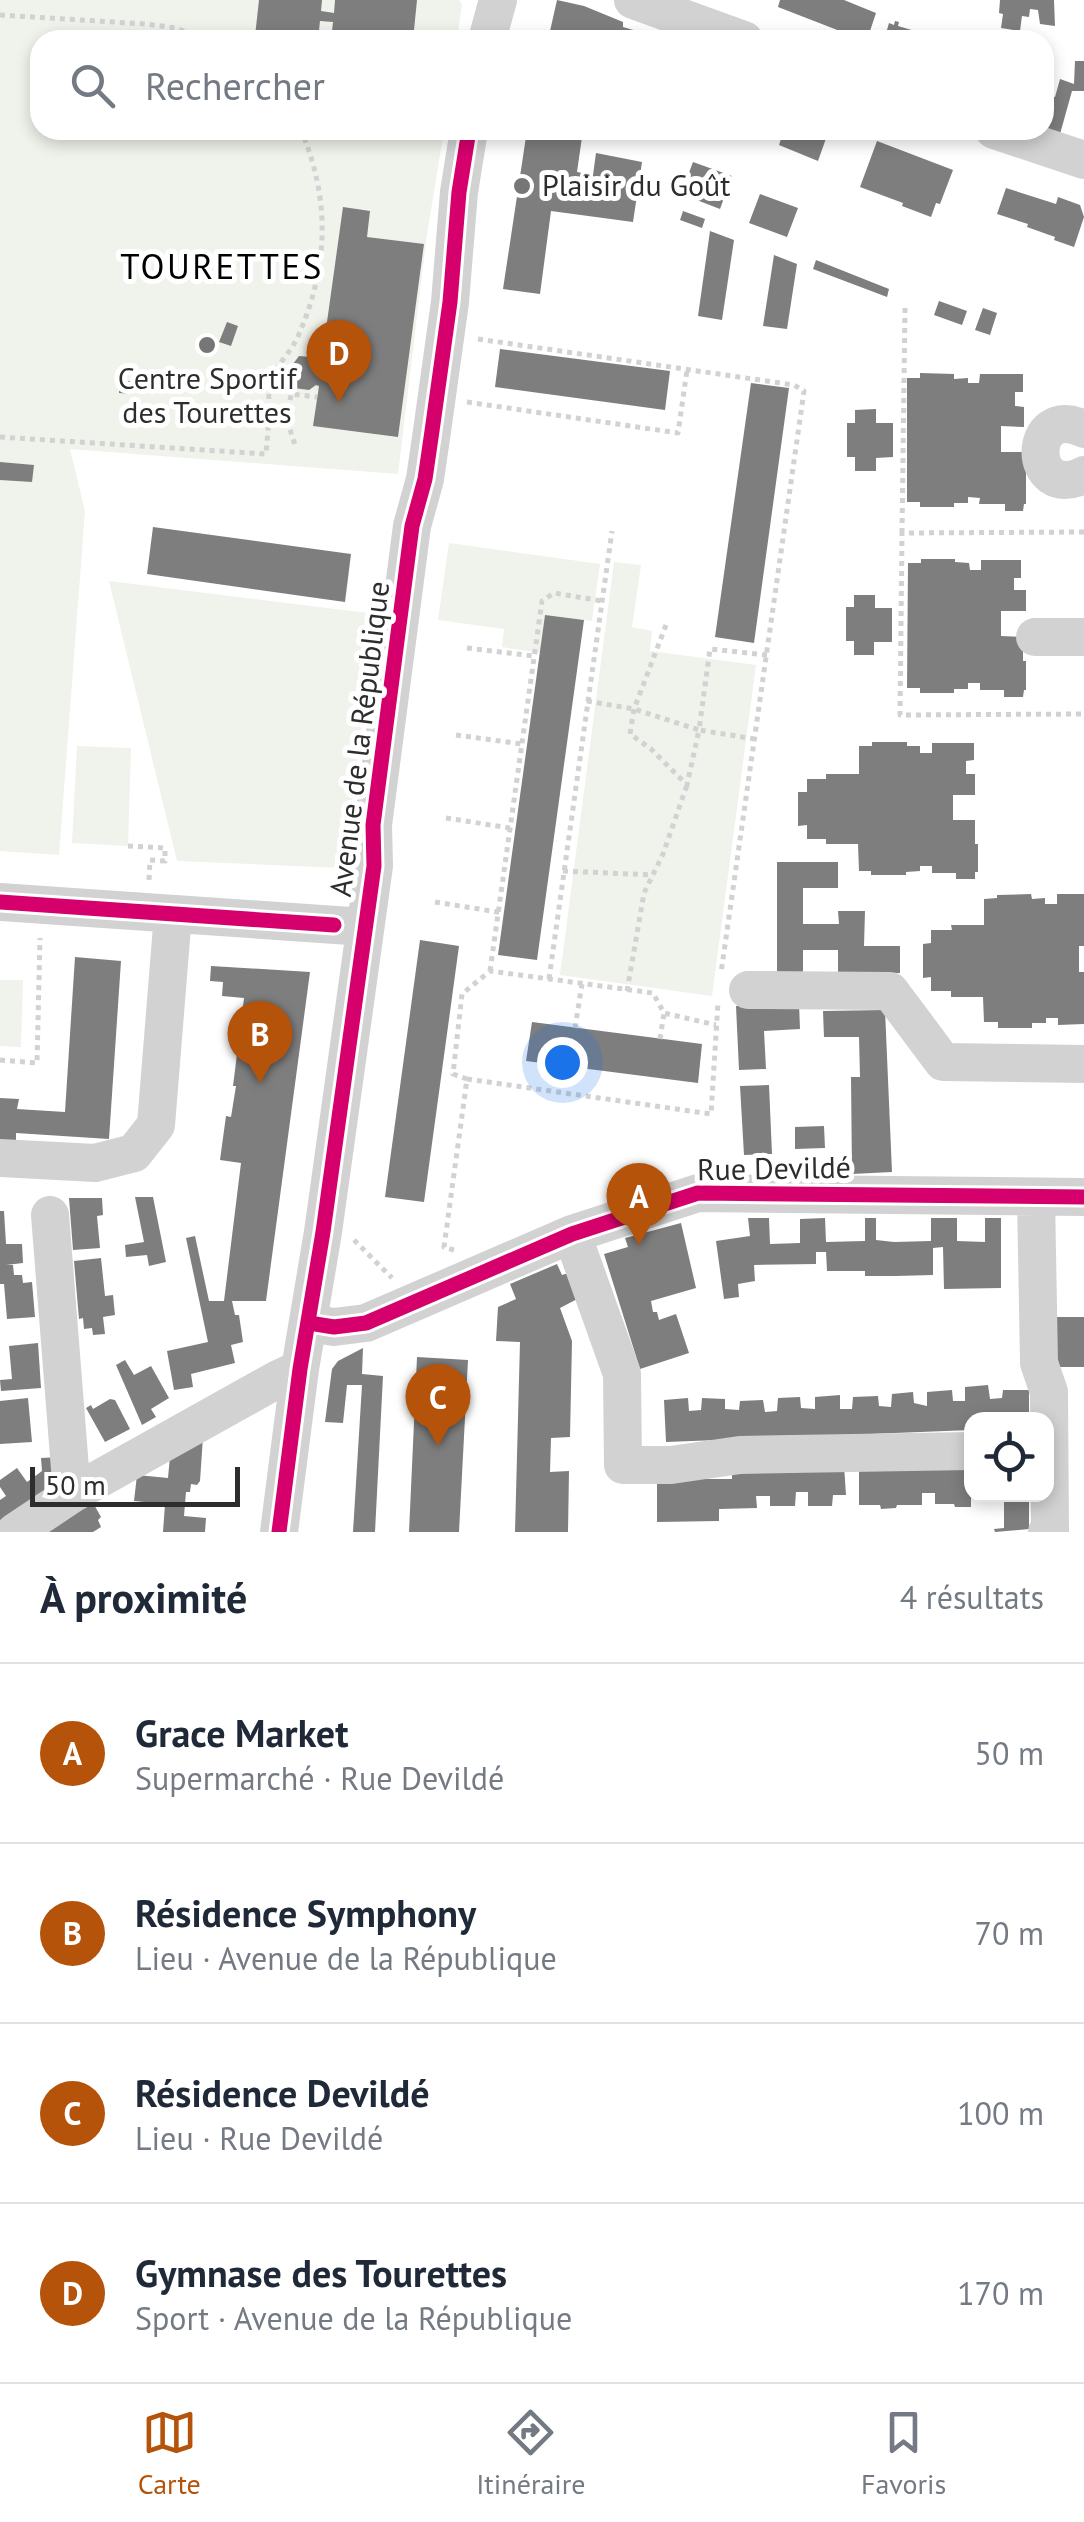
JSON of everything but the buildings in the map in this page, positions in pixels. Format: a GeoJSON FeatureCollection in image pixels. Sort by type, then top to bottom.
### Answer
{"type":"FeatureCollection","features":[{"type":"Feature","properties":{"kind":"street"},"geometry":{"type":"LineString","coordinates":[[490,30],[498,0]]}},
{"type":"Feature","properties":{"kind":"street"},"geometry":{"type":"LineString","coordinates":[[633,0],[716,30]]}},
{"type":"Feature","properties":{"kind":"street","name":"Avenue de la République"},"geometry":{"type":"LineString","coordinates":[[280,1532],[374,866],[372,825],[412,526],[425,480],[467,140]]}},
{"type":"Feature","properties":{"kind":"street"},"geometry":{"type":"LineString","coordinates":[[1024,140],[1084,160]]}},
{"type":"Feature","properties":{"kind":"street"},"geometry":{"type":"LineString","coordinates":[[1080,417],[1051,429],[1044,436],[1039,454],[1047,472],[1055,478],[1064,481],[1084,476]]}},
{"type":"Feature","properties":{"kind":"street"},"geometry":{"type":"LineString","coordinates":[[1035,637],[1084,637]]}},
{"type":"Feature","properties":{"kind":"street"},"geometry":{"type":"LineString","coordinates":[[0,902],[365,927]]}},
{"type":"Feature","properties":{"kind":"street"},"geometry":{"type":"LineString","coordinates":[[0,1158],[95,1163],[134,1153],[156,1125],[160,913]]}},
{"type":"Feature","properties":{"kind":"street"},"geometry":{"type":"LineString","coordinates":[[748,990],[890,991],[943,1062],[1084,1064]]}},
{"type":"Feature","properties":{"kind":"street","name":"Rue Devildé"},"geometry":{"type":"LineString","coordinates":[[309,1323],[334,1327],[366,1324],[572,1234],[698,1193],[1084,1197]]}},
{"type":"Feature","properties":{"kind":"street"},"geometry":{"type":"LineString","coordinates":[[1036,1197],[1039,1362],[1049,1392],[1067,1412],[1047,1532]]}},
{"type":"Feature","properties":{"kind":"street"},"geometry":{"type":"LineString","coordinates":[[50,1216],[72,1494]]}},
{"type":"Feature","properties":{"kind":"street"},"geometry":{"type":"LineString","coordinates":[[572,1234],[622,1374],[623,1465],[671,1465],[740,1454],[964,1450]]}},
{"type":"Feature","properties":{"kind":"street"},"geometry":{"type":"LineString","coordinates":[[15,1532],[72,1494],[300,1369]]}},
{"type":"Feature","properties":{"kind":"path"},"geometry":{"type":"LineString","coordinates":[[0,16],[146,24],[181,30]]}},
{"type":"Feature","properties":{"kind":"path"},"geometry":{"type":"LineString","coordinates":[[0,437],[266,454],[271,381],[298,336],[314,295],[324,244],[321,198],[305,140]]}},
{"type":"Feature","properties":{"kind":"path"},"geometry":{"type":"LineString","coordinates":[[904,308],[900,715],[1084,714]]}},
{"type":"Feature","properties":{"kind":"path"},"geometry":{"type":"LineString","coordinates":[[445,334],[794,385],[804,391],[718,990],[711,1114],[453,1074],[462,994],[490,971],[501,913],[542,602],[554,592],[602,601]]}},
{"type":"Feature","properties":{"kind":"path"},"geometry":{"type":"LineString","coordinates":[[436,398],[678,433],[688,370]]}},
{"type":"Feature","properties":{"kind":"path"},"geometry":{"type":"LineString","coordinates":[[296,448],[287,420],[291,394],[317,397]]}},
{"type":"Feature","properties":{"kind":"path"},"geometry":{"type":"LineString","coordinates":[[269,419],[287,420]]}},
{"type":"Feature","properties":{"kind":"path"},"geometry":{"type":"LineString","coordinates":[[548,979],[612,530]]}},
{"type":"Feature","properties":{"kind":"path"},"geometry":{"type":"LineString","coordinates":[[902,533],[1084,532]]}},
{"type":"Feature","properties":{"kind":"path"},"geometry":{"type":"LineString","coordinates":[[666,625],[634,708],[630,734],[687,784]]}},
{"type":"Feature","properties":{"kind":"path"},"geometry":{"type":"LineString","coordinates":[[467,648],[534,656]]}},
{"type":"Feature","properties":{"kind":"path"},"geometry":{"type":"LineString","coordinates":[[627,991],[644,893],[687,784],[710,649],[767,655]]}},
{"type":"Feature","properties":{"kind":"path"},"geometry":{"type":"LineString","coordinates":[[587,701],[634,708],[699,730],[755,738]]}},
{"type":"Feature","properties":{"kind":"path"},"geometry":{"type":"LineString","coordinates":[[456,734],[522,744]]}},
{"type":"Feature","properties":{"kind":"path"},"geometry":{"type":"LineString","coordinates":[[446,818],[510,828]]}},
{"type":"Feature","properties":{"kind":"path"},"geometry":{"type":"LineString","coordinates":[[128,846],[166,848],[165,861],[150,860],[160,913]]}},
{"type":"Feature","properties":{"kind":"path"},"geometry":{"type":"LineString","coordinates":[[563,871],[653,875]]}},
{"type":"Feature","properties":{"kind":"path"},"geometry":{"type":"LineString","coordinates":[[435,902],[501,913]]}},
{"type":"Feature","properties":{"kind":"path"},"geometry":{"type":"LineString","coordinates":[[0,1060],[37,1063],[42,905]]}},
{"type":"Feature","properties":{"kind":"path"},"geometry":{"type":"LineString","coordinates":[[490,971],[653,994],[664,1013],[660,1039]]}},
{"type":"Feature","properties":{"kind":"path"},"geometry":{"type":"LineString","coordinates":[[575,1028],[582,984]]}},
{"type":"Feature","properties":{"kind":"path"},"geometry":{"type":"LineString","coordinates":[[664,1013],[716,1025]]}},
{"type":"Feature","properties":{"kind":"path"},"geometry":{"type":"LineString","coordinates":[[467,1079],[444,1247],[461,1252],[470,1278]]}},
{"type":"Feature","properties":{"kind":"path"},"geometry":{"type":"LineString","coordinates":[[323,1232],[349,1236],[403,1289]]}},
{"type":"Feature","properties":{"kind":"shaded area","name":"Centre Sportif des Tourettes"},"geometry":{"type":"Polygon","coordinates":[[[0,0],[459,0],[462,4],[458,30],[30,30],[30,140],[442,140],[398,474],[70,449],[85,511],[59,855],[0,851],[0,0]]]}},
{"type":"Feature","properties":{"kind":"shaded area"},"geometry":{"type":"Polygon","coordinates":[[[449,543],[600,564],[592,621],[545,615],[540,653],[502,647],[504,629],[438,620],[449,543]]]}},
{"type":"Feature","properties":{"kind":"shaded area"},"geometry":{"type":"Polygon","coordinates":[[[614,562],[641,565],[632,627],[652,631],[650,651],[756,665],[712,996],[560,975],[614,562]]]}},
{"type":"Feature","properties":{"kind":"shaded area"},"geometry":{"type":"Polygon","coordinates":[[[109,581],[376,614],[344,868],[177,861],[109,581]]]}},
{"type":"Feature","properties":{"kind":"shaded area"},"geometry":{"type":"Polygon","coordinates":[[[77,746],[131,748],[128,846],[72,843],[77,746]]]}},
{"type":"Feature","properties":{"kind":"shaded area"},"geometry":{"type":"Polygon","coordinates":[[[0,980],[23,980],[21,1047],[0,1046],[0,980]]]}},
{"type":"Feature","properties":{"kind":"cycle path"},"geometry":{"type":"LineString","coordinates":[[279,1532],[374,866],[373,825],[412,526],[425,479],[450,302],[467,140]]}},
{"type":"Feature","properties":{"kind":"cycle path"},"geometry":{"type":"LineString","coordinates":[[0,902],[334,925]]}},
{"type":"Feature","properties":{"kind":"cycle path"},"geometry":{"type":"LineString","coordinates":[[309,1323],[334,1327],[366,1323],[572,1234],[698,1193],[1084,1197]]}},
{"type":"Feature","properties":{"kind":"place","name":"Plaisir du Goût"},"geometry":{"type":"Point","coordinates":[522,186]}},
{"type":"Feature","properties":{"kind":"place","name":"Centre Sportif des Tourettes"},"geometry":{"type":"Point","coordinates":[207,345]}},
{"type":"Feature","properties":{"kind":"place","name":"Gymnase des Tourettes"},"geometry":{"type":"Point","coordinates":[339,402]}},
{"type":"Feature","properties":{"kind":"place","name":"Résidence Symphony"},"geometry":{"type":"Point","coordinates":[260,1083]}},
{"type":"Feature","properties":{"kind":"place","name":"Grace Market"},"geometry":{"type":"Point","coordinates":[639,1245]}},
{"type":"Feature","properties":{"kind":"place","name":"Résidence Devildé"},"geometry":{"type":"Point","coordinates":[438,1446]}},
{"type":"Feature","properties":{"kind":"district","name":"TOURETTES"},"geometry":{"type":"Point","coordinates":[222,267]}}]}
